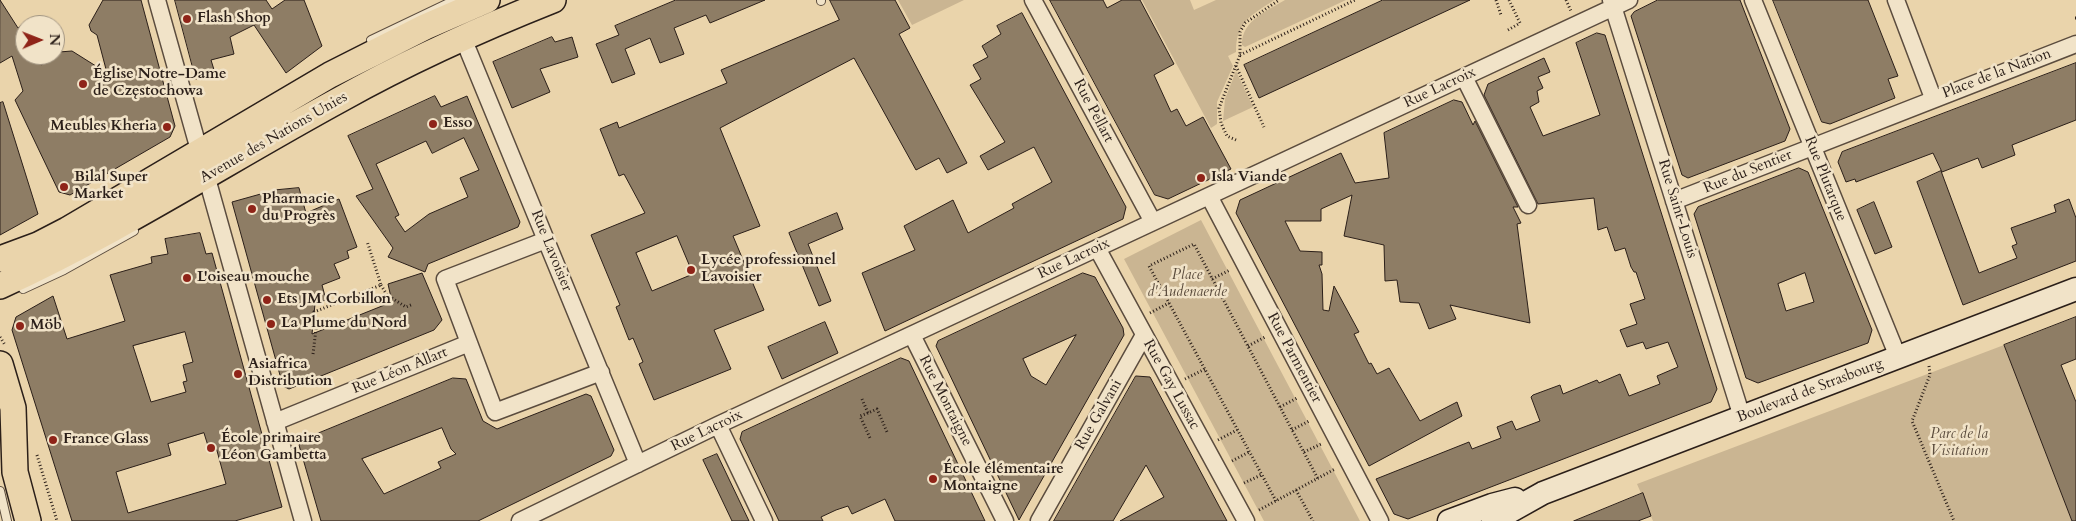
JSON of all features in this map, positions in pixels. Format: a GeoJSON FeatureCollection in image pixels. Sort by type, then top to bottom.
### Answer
{"type":"FeatureCollection","features":[{"type":"Feature","properties":{"kind":"main road","name":"Avenue des Nations Unies"},"geometry":{"type":"LineString","coordinates":[[6,289],[80,248],[200,162],[352,63],[425,26],[487,0]]}},
{"type":"Feature","properties":{"kind":"main road","name":"Avenue des Nations Unies"},"geometry":{"type":"LineString","coordinates":[[0,259],[48,240],[200,162],[234,160],[351,93],[463,38],[553,0]]}},
{"type":"Feature","properties":{"kind":"main road","name":"Boulevard de Strasbourg"},"geometry":{"type":"LineString","coordinates":[[1493,521],[1543,493],[2076,289]]}},
{"type":"Feature","properties":{"kind":"main road"},"geometry":{"type":"LineString","coordinates":[[0,364],[12,408],[15,472],[28,521]]}},
{"type":"Feature","properties":{"kind":"main road","name":"Boulevard de Strasbourg"},"geometry":{"type":"LineString","coordinates":[[1449,521],[1498,503],[1543,493]]}},
{"type":"Feature","properties":{"kind":"street"},"geometry":{"type":"LineString","coordinates":[[157,0],[200,162],[303,521]]}},
{"type":"Feature","properties":{"kind":"street","name":"Rue Pellart"},"geometry":{"type":"LineString","coordinates":[[1033,0],[1153,222]]}},
{"type":"Feature","properties":{"kind":"street","name":"Rue Lacroix"},"geometry":{"type":"LineString","coordinates":[[520,521],[718,425],[1464,77],[1613,4],[1629,0]]}},
{"type":"Feature","properties":{"kind":"street","name":"Rue Plutarque"},"geometry":{"type":"LineString","coordinates":[[1753,0],[1898,357]]}},
{"type":"Feature","properties":{"kind":"street","name":"Place de la Nation"},"geometry":{"type":"LineString","coordinates":[[1896,0],[1933,98],[2076,44]]}},
{"type":"Feature","properties":{"kind":"street","name":"Rue Saint-Louis"},"geometry":{"type":"LineString","coordinates":[[1613,4],[1742,417]]}},
{"type":"Feature","properties":{"kind":"street","name":"Rue Lavoisier"},"geometry":{"type":"LineString","coordinates":[[463,38],[638,464]]}},
{"type":"Feature","properties":{"kind":"street"},"geometry":{"type":"LineString","coordinates":[[1464,77],[1528,205]]}},
{"type":"Feature","properties":{"kind":"street","name":"Rue du Sentier"},"geometry":{"type":"LineString","coordinates":[[1674,201],[1933,98]]}},
{"type":"Feature","properties":{"kind":"street","name":"Rue Parmentier"},"geometry":{"type":"LineString","coordinates":[[1208,196],[1380,521]]}},
{"type":"Feature","properties":{"kind":"street"},"geometry":{"type":"LineString","coordinates":[[546,240],[445,279],[495,412],[601,372]]}},
{"type":"Feature","properties":{"kind":"street","name":"Rue Gay Lussac"},"geometry":{"type":"LineString","coordinates":[[1097,248],[1245,519]]}},
{"type":"Feature","properties":{"kind":"street","name":"Rue Montaigne"},"geometry":{"type":"LineString","coordinates":[[912,334],[1005,521]]}},
{"type":"Feature","properties":{"kind":"street","name":"Rue Galvani"},"geometry":{"type":"LineString","coordinates":[[1039,521],[1144,335]]}},
{"type":"Feature","properties":{"kind":"street","name":"Rue Léon Allart"},"geometry":{"type":"LineString","coordinates":[[276,422],[469,343]]}},
{"type":"Feature","properties":{"kind":"street"},"geometry":{"type":"LineString","coordinates":[[718,425],[764,521]]}},
{"type":"Feature","properties":{"kind":"lane"},"geometry":{"type":"LineString","coordinates":[[362,45],[455,0]]}},
{"type":"Feature","properties":{"kind":"lane"},"geometry":{"type":"LineString","coordinates":[[6,289],[64,270],[143,226]]}},
{"type":"Feature","properties":{"kind":"lane"},"geometry":{"type":"LineString","coordinates":[[0,491],[7,521]]}},
{"type":"Feature","properties":{"kind":"lane"},"geometry":{"type":"LineString","coordinates":[[0,515],[3,521]]}},
{"type":"Feature","properties":{"kind":"path"},"geometry":{"type":"LineString","coordinates":[[1236,140],[1227,136],[1221,123],[1219,108],[1240,55],[1240,32],[1245,23],[1279,0]]}},
{"type":"Feature","properties":{"kind":"path"},"geometry":{"type":"LineString","coordinates":[[1240,55],[1355,0]]}},
{"type":"Feature","properties":{"kind":"path"},"geometry":{"type":"LineString","coordinates":[[1496,0],[1500,15]]}},
{"type":"Feature","properties":{"kind":"path"},"geometry":{"type":"LineString","coordinates":[[1508,30],[1520,23],[1509,0]]}},
{"type":"Feature","properties":{"kind":"path"},"geometry":{"type":"LineString","coordinates":[[1236,66],[1264,127]]}},
{"type":"Feature","properties":{"kind":"path"},"geometry":{"type":"LineString","coordinates":[[367,241],[381,285],[387,295],[406,307],[413,304]]}},
{"type":"Feature","properties":{"kind":"path"},"geometry":{"type":"LineString","coordinates":[[1276,501],[1149,266],[1194,244],[1318,479]]}},
{"type":"Feature","properties":{"kind":"path"},"geometry":{"type":"LineString","coordinates":[[1212,279],[1230,270]]}},
{"type":"Feature","properties":{"kind":"path"},"geometry":{"type":"LineString","coordinates":[[312,354],[316,329],[314,312],[381,285]]}},
{"type":"Feature","properties":{"kind":"path"},"geometry":{"type":"LineString","coordinates":[[1150,313],[1169,303]]}},
{"type":"Feature","properties":{"kind":"path"},"geometry":{"type":"LineString","coordinates":[[1248,346],[1266,337]]}},
{"type":"Feature","properties":{"kind":"path"},"geometry":{"type":"LineString","coordinates":[[1929,346],[1930,375],[1912,420],[1954,521]]}},
{"type":"Feature","properties":{"kind":"path"},"geometry":{"type":"LineString","coordinates":[[1186,379],[1205,370]]}},
{"type":"Feature","properties":{"kind":"path"},"geometry":{"type":"LineString","coordinates":[[1280,406],[1298,397]]}},
{"type":"Feature","properties":{"kind":"path"},"geometry":{"type":"LineString","coordinates":[[862,399],[868,413]]}},
{"type":"Feature","properties":{"kind":"path"},"geometry":{"type":"LineString","coordinates":[[870,438],[860,416],[877,409],[887,432]]}},
{"type":"Feature","properties":{"kind":"path"},"geometry":{"type":"LineString","coordinates":[[1292,430],[1310,420]]}},
{"type":"Feature","properties":{"kind":"path"},"geometry":{"type":"LineString","coordinates":[[1218,440],[1238,430]]}},
{"type":"Feature","properties":{"kind":"path"},"geometry":{"type":"LineString","coordinates":[[1304,452],[1322,443]]}},
{"type":"Feature","properties":{"kind":"path"},"geometry":{"type":"LineString","coordinates":[[1230,462],[1249,452]]}},
{"type":"Feature","properties":{"kind":"path"},"geometry":{"type":"LineString","coordinates":[[1245,519],[1349,462]]}},
{"type":"Feature","properties":{"kind":"path"},"geometry":{"type":"LineString","coordinates":[[1242,484],[1261,474]]}},
{"type":"Feature","properties":{"kind":"path"},"geometry":{"type":"LineString","coordinates":[[1296,490],[1313,521]]}},
{"type":"Feature","properties":{"kind":"green space"},"geometry":{"type":"Polygon","coordinates":[[[898,0],[964,0],[912,25],[898,0]]]}},
{"type":"Feature","properties":{"kind":"green space"},"geometry":{"type":"Polygon","coordinates":[[[1142,0],[1190,0],[1194,10],[1216,0],[1274,0],[1252,15],[1242,26],[1236,52],[1228,56],[1233,66],[1217,102],[1217,124],[1211,128],[1142,0]]]}},
{"type":"Feature","properties":{"kind":"green space"},"geometry":{"type":"Polygon","coordinates":[[[1285,0],[1346,0],[1245,47],[1242,45],[1243,37],[1250,23],[1285,0]]]}},
{"type":"Feature","properties":{"kind":"green space"},"geometry":{"type":"Polygon","coordinates":[[[1236,71],[1253,107],[1223,121],[1225,99],[1236,71]]]}},
{"type":"Feature","properties":{"kind":"green space","name":"Place d'Audenaerde"},"geometry":{"type":"Polygon","coordinates":[[[1201,220],[1360,521],[1264,521],[1124,259],[1201,220]]]}},
{"type":"Feature","properties":{"kind":"green space","name":"Parc de la Visitation"},"geometry":{"type":"Polygon","coordinates":[[[2004,345],[2072,521],[1653,521],[1637,484],[2004,345]]]}},
{"type":"Feature","properties":{"kind":"building"},"geometry":{"type":"Polygon","coordinates":[[[0,0],[15,23],[15,65],[65,65],[65,52],[72,51],[107,73],[97,35],[91,31],[89,25],[103,0],[141,0],[175,126],[170,137],[70,195],[59,192],[15,100],[23,91],[12,56],[0,63],[0,0]]]}},
{"type":"Feature","properties":{"kind":"building"},"geometry":{"type":"Polygon","coordinates":[[[175,0],[266,0],[272,9],[285,0],[304,0],[322,46],[286,73],[254,25],[230,37],[234,54],[211,60],[215,73],[196,79],[175,0]]]}},
{"type":"Feature","properties":{"kind":"building"},"geometry":{"type":"Polygon","coordinates":[[[676,0],[765,0],[710,23],[706,15],[674,28],[684,54],[660,63],[650,38],[625,49],[635,74],[612,83],[596,44],[619,35],[615,26],[676,0]]]}},
{"type":"Feature","properties":{"kind":"building"},"geometry":{"type":"Polygon","coordinates":[[[830,0],[895,0],[910,28],[899,34],[967,163],[947,173],[939,158],[916,170],[854,58],[720,128],[760,226],[733,236],[764,310],[714,330],[731,369],[654,400],[639,364],[643,362],[633,338],[629,340],[616,307],[620,305],[591,235],[645,213],[624,174],[619,176],[600,129],[617,122],[619,128],[727,83],[721,70],[839,20],[830,0]],[[677,236],[636,253],[652,291],[693,274],[677,236]]]}},
{"type":"Feature","properties":{"kind":"building"},"geometry":{"type":"Polygon","coordinates":[[[1050,0],[1103,0],[1107,8],[1122,0],[1140,0],[1174,64],[1154,75],[1171,112],[1177,109],[1186,126],[1203,117],[1231,169],[1168,199],[1155,195],[1050,0]]]}},
{"type":"Feature","properties":{"kind":"building"},"geometry":{"type":"Polygon","coordinates":[[[1383,0],[1470,0],[1259,98],[1244,65],[1383,0]]]}},
{"type":"Feature","properties":{"kind":"building"},"geometry":{"type":"Polygon","coordinates":[[[1658,0],[1740,0],[1790,129],[1785,141],[1688,178],[1682,175],[1631,16],[1634,12],[1658,0]]]}},
{"type":"Feature","properties":{"kind":"building"},"geometry":{"type":"Polygon","coordinates":[[[1773,0],[1868,0],[1898,76],[1888,79],[1895,98],[1830,124],[1822,122],[1773,0]]]}},
{"type":"Feature","properties":{"kind":"building"},"geometry":{"type":"Polygon","coordinates":[[[1022,13],[1126,207],[1123,219],[885,331],[862,273],[915,250],[904,226],[953,200],[968,233],[1014,208],[1012,204],[1052,182],[1034,147],[988,170],[980,156],[1005,142],[970,85],[981,79],[973,65],[988,57],[982,46],[1001,34],[997,26],[1022,13]]]}},
{"type":"Feature","properties":{"kind":"building"},"geometry":{"type":"Polygon","coordinates":[[[1597,33],[1605,35],[1717,389],[1711,402],[1408,519],[1394,514],[1376,479],[1469,442],[1472,449],[1501,438],[1497,427],[1512,421],[1516,430],[1540,421],[1531,397],[1533,395],[1560,385],[1563,394],[1597,380],[1599,383],[1620,374],[1629,396],[1660,384],[1657,376],[1678,367],[1668,342],[1646,349],[1643,342],[1627,347],[1620,330],[1637,324],[1630,304],[1645,299],[1625,248],[1615,251],[1607,227],[1598,230],[1594,198],[1538,204],[1484,95],[1488,84],[1544,58],[1550,72],[1538,77],[1543,88],[1537,91],[1539,102],[1530,107],[1543,136],[1600,115],[1576,43],[1597,33]]]}},
{"type":"Feature","properties":{"kind":"building"},"geometry":{"type":"Polygon","coordinates":[[[552,37],[555,42],[572,37],[578,57],[540,69],[550,92],[512,108],[493,62],[552,37]]]}},
{"type":"Feature","properties":{"kind":"building"},"geometry":{"type":"Polygon","coordinates":[[[2076,63],[2076,120],[2012,145],[2015,155],[1982,168],[1978,158],[1942,172],[1933,153],[1856,182],[1855,179],[1846,182],[1838,162],[1842,152],[2076,63]]]}},
{"type":"Feature","properties":{"kind":"building"},"geometry":{"type":"Polygon","coordinates":[[[435,96],[441,107],[467,96],[520,222],[518,227],[428,264],[425,272],[388,257],[393,248],[356,196],[373,189],[348,136],[435,96]],[[464,138],[432,153],[426,141],[376,164],[399,215],[395,217],[405,232],[429,214],[468,197],[460,178],[479,170],[464,138]]]}},
{"type":"Feature","properties":{"kind":"building"},"geometry":{"type":"Polygon","coordinates":[[[1454,100],[1462,102],[1473,125],[1475,121],[1518,207],[1513,207],[1521,223],[1517,224],[1530,323],[1450,305],[1456,319],[1429,329],[1419,303],[1400,302],[1397,280],[1385,281],[1384,245],[1344,236],[1352,195],[1321,209],[1321,221],[1285,221],[1300,251],[1322,252],[1322,265],[1319,265],[1322,274],[1323,310],[1329,311],[1334,286],[1359,332],[1354,334],[1369,364],[1371,363],[1377,374],[1389,368],[1420,421],[1457,402],[1462,416],[1369,466],[1236,213],[1240,200],[1341,153],[1355,183],[1389,178],[1384,133],[1454,100]]]}},
{"type":"Feature","properties":{"kind":"building"},"geometry":{"type":"Polygon","coordinates":[[[3,102],[38,214],[0,235],[0,103],[3,102]]]}},
{"type":"Feature","properties":{"kind":"building"},"geometry":{"type":"Polygon","coordinates":[[[1799,168],[1808,172],[1872,330],[1868,343],[1758,383],[1746,378],[1694,214],[1698,207],[1799,168]],[[1805,273],[1778,284],[1786,311],[1814,302],[1805,273]]]}},
{"type":"Feature","properties":{"kind":"building"},"geometry":{"type":"Polygon","coordinates":[[[1941,171],[1979,273],[2017,258],[2012,246],[2017,244],[2011,228],[2056,212],[2054,205],[2069,199],[2076,218],[2076,261],[1963,305],[1917,182],[1941,171]]]}},
{"type":"Feature","properties":{"kind":"building"},"geometry":{"type":"Polygon","coordinates":[[[299,188],[306,213],[339,199],[357,247],[347,251],[349,258],[334,264],[340,278],[322,285],[326,300],[315,304],[312,334],[392,302],[388,284],[422,273],[442,320],[434,330],[289,389],[283,386],[232,202],[275,190],[299,188]]]}},
{"type":"Feature","properties":{"kind":"building"},"geometry":{"type":"Polygon","coordinates":[[[1874,202],[1892,247],[1875,254],[1857,210],[1874,202]]]}},
{"type":"Feature","properties":{"kind":"building"},"geometry":{"type":"Polygon","coordinates":[[[837,213],[843,229],[808,244],[831,301],[819,306],[789,233],[837,213]]]}},
{"type":"Feature","properties":{"kind":"building"},"geometry":{"type":"Polygon","coordinates":[[[200,233],[206,254],[212,253],[282,507],[235,521],[72,521],[12,330],[16,317],[53,296],[67,339],[125,321],[110,275],[152,263],[151,257],[168,254],[165,239],[200,233]],[[185,332],[133,346],[151,402],[186,392],[183,382],[187,381],[183,365],[193,362],[185,332]],[[204,433],[168,444],[171,455],[116,472],[128,513],[226,484],[216,447],[209,449],[204,433]]]}},
{"type":"Feature","properties":{"kind":"building"},"geometry":{"type":"Polygon","coordinates":[[[1083,273],[1095,277],[1123,328],[1124,335],[1019,520],[936,346],[938,341],[1083,273]],[[1076,335],[1023,359],[1031,376],[1046,385],[1076,335]]]}},
{"type":"Feature","properties":{"kind":"building"},"geometry":{"type":"Polygon","coordinates":[[[2076,317],[2076,359],[2061,365],[2076,402],[2076,521],[2072,521],[2004,345],[2076,317]]]}},
{"type":"Feature","properties":{"kind":"building"},"geometry":{"type":"Polygon","coordinates":[[[825,322],[838,353],[782,379],[768,347],[825,322]]]}},
{"type":"Feature","properties":{"kind":"building"},"geometry":{"type":"Polygon","coordinates":[[[901,358],[909,361],[985,521],[895,521],[885,499],[852,514],[848,506],[836,510],[821,517],[823,521],[779,521],[740,439],[742,432],[901,358]]]}},
{"type":"Feature","properties":{"kind":"building"},"geometry":{"type":"Polygon","coordinates":[[[1136,376],[1150,377],[1227,521],[1120,521],[1164,497],[1146,465],[1113,521],[1054,521],[1136,376]]]}},
{"type":"Feature","properties":{"kind":"building"},"geometry":{"type":"Polygon","coordinates":[[[453,378],[466,379],[483,421],[497,429],[586,394],[591,396],[614,450],[611,456],[478,521],[321,521],[299,445],[302,440],[453,378]],[[442,428],[362,459],[384,494],[441,468],[438,462],[456,454],[451,449],[442,428]]]}},
{"type":"Feature","properties":{"kind":"building"},"geometry":{"type":"Polygon","coordinates":[[[717,454],[749,521],[732,521],[703,460],[717,454]]]}},
{"type":"Feature","properties":{"kind":"building"},"geometry":{"type":"Polygon","coordinates":[[[1643,493],[1651,516],[1638,521],[1574,521],[1643,493]]]}},
{"type":"Feature","properties":{"kind":"place","name":"Flash Shop"},"geometry":{"type":"Point","coordinates":[187,19]}},
{"type":"Feature","properties":{"kind":"place","name":"Église Notre-Dame de Częstochowa"},"geometry":{"type":"Point","coordinates":[83,84]}},
{"type":"Feature","properties":{"kind":"place","name":"Esso"},"geometry":{"type":"Point","coordinates":[433,124]}},
{"type":"Feature","properties":{"kind":"place","name":"Meubles Kheria"},"geometry":{"type":"Point","coordinates":[167,127]}},
{"type":"Feature","properties":{"kind":"place","name":"Isla Viande"},"geometry":{"type":"Point","coordinates":[1201,178]}},
{"type":"Feature","properties":{"kind":"place","name":"Bilal Super Market"},"geometry":{"type":"Point","coordinates":[64,187]}},
{"type":"Feature","properties":{"kind":"place","name":"Pharmacie du Progrès"},"geometry":{"type":"Point","coordinates":[252,209]}},
{"type":"Feature","properties":{"kind":"place","name":"Lycée professionnel Lavoisier"},"geometry":{"type":"Point","coordinates":[691,270]}},
{"type":"Feature","properties":{"kind":"place","name":"L'oiseau mouche"},"geometry":{"type":"Point","coordinates":[187,278]}},
{"type":"Feature","properties":{"kind":"place","name":"Ets JM Corbillon"},"geometry":{"type":"Point","coordinates":[267,300]}},
{"type":"Feature","properties":{"kind":"place","name":"La Plume du Nord"},"geometry":{"type":"Point","coordinates":[271,324]}},
{"type":"Feature","properties":{"kind":"place","name":"Möb"},"geometry":{"type":"Point","coordinates":[20,326]}},
{"type":"Feature","properties":{"kind":"place","name":"Asiafrica Distribution"},"geometry":{"type":"Point","coordinates":[238,374]}},
{"type":"Feature","properties":{"kind":"place","name":"France Glass"},"geometry":{"type":"Point","coordinates":[53,440]}},
{"type":"Feature","properties":{"kind":"place","name":"École primaire Léon Gambetta"},"geometry":{"type":"Point","coordinates":[211,448]}},
{"type":"Feature","properties":{"kind":"place","name":"École élémentaire Montaigne"},"geometry":{"type":"Point","coordinates":[933,479]}}]}
